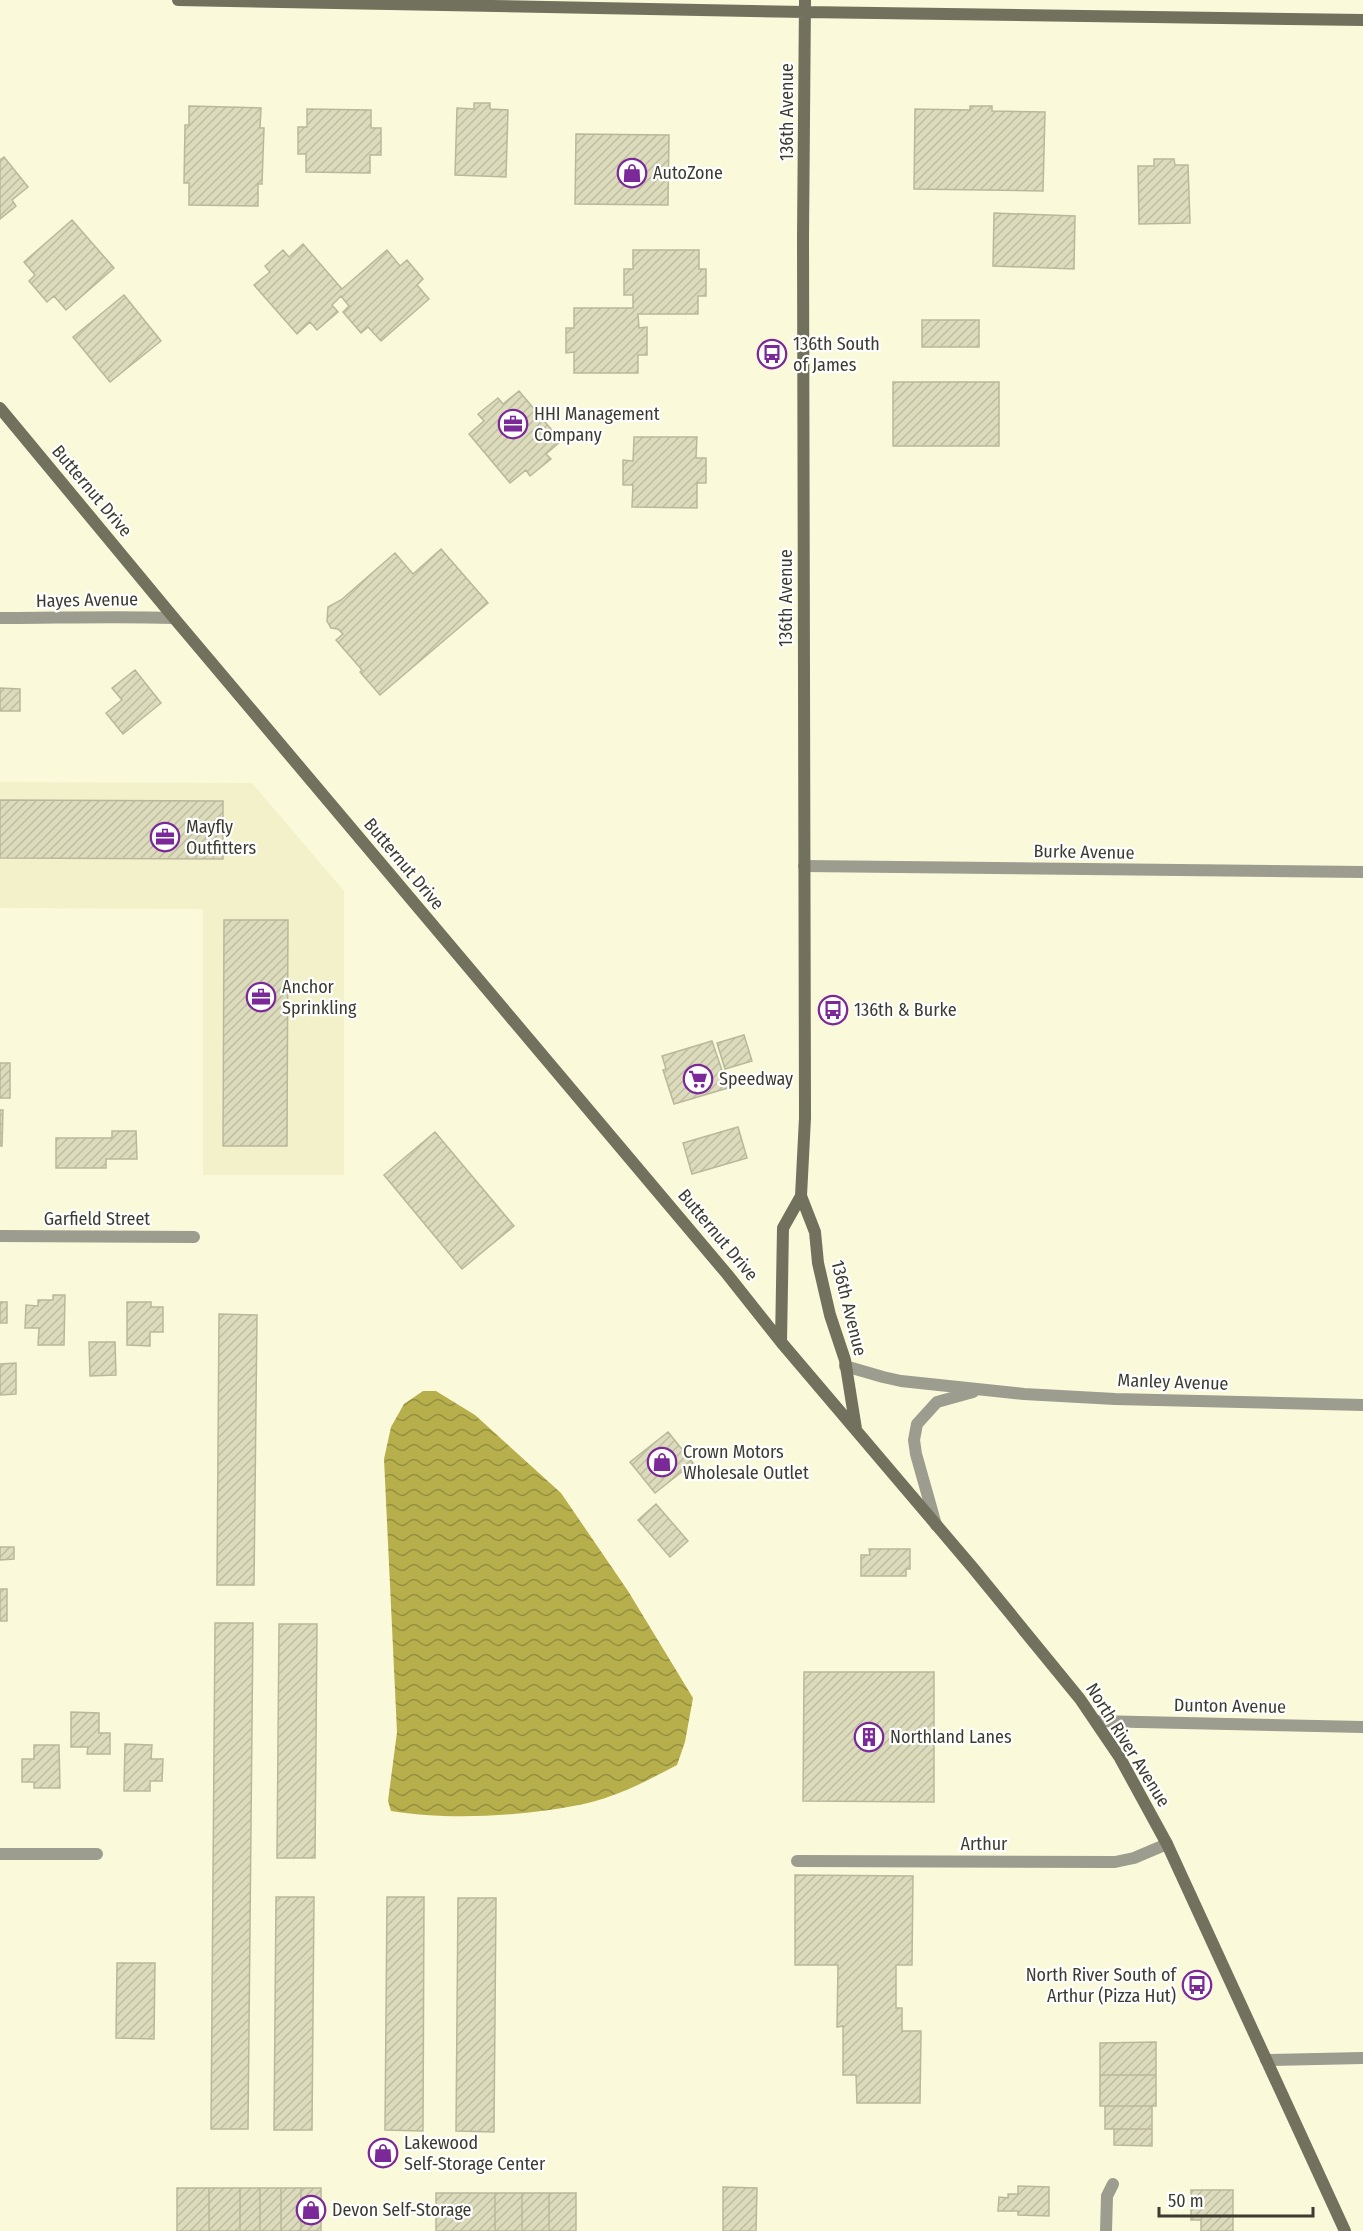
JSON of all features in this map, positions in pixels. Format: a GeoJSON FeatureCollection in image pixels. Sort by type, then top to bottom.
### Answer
{"type":"FeatureCollection","features":[{"type":"Feature","properties":{"kind":"street"},"geometry":{"type":"LineString","coordinates":[[178,0],[805,6],[1363,20]]}},
{"type":"Feature","properties":{"kind":"street","name":"136th Avenue"},"geometry":{"type":"LineString","coordinates":[[805,6],[803,237],[805,1118],[801,1196],[815,1232],[818,1263],[845,1366],[857,1430]]}},
{"type":"Feature","properties":{"kind":"street","name":"Butternut Drive"},"geometry":{"type":"LineString","coordinates":[[0,408],[727,1274],[781,1342]]}},
{"type":"Feature","properties":{"kind":"street","name":"Hayes Avenue"},"geometry":{"type":"LineString","coordinates":[[0,618],[120,616],[174,618]]}},
{"type":"Feature","properties":{"kind":"street","name":"Burke Avenue"},"geometry":{"type":"LineString","coordinates":[[804,866],[1363,872]]}},
{"type":"Feature","properties":{"kind":"street","name":"136th Avenue"},"geometry":{"type":"LineString","coordinates":[[781,1342],[783,1228],[801,1196]]}},
{"type":"Feature","properties":{"kind":"street","name":"Garfield Street"},"geometry":{"type":"LineString","coordinates":[[0,1236],[194,1237]]}},
{"type":"Feature","properties":{"kind":"street","name":"North River Avenue"},"geometry":{"type":"LineString","coordinates":[[781,1342],[936,1525],[1096,1721],[1135,1784],[1167,1844],[1345,2231]]}},
{"type":"Feature","properties":{"kind":"street","name":"Manley Avenue"},"geometry":{"type":"LineString","coordinates":[[845,1366],[883,1377],[983,1390],[1115,1399],[1363,1406]]}},
{"type":"Feature","properties":{"kind":"street","name":"Manley Avenue"},"geometry":{"type":"LineString","coordinates":[[936,1525],[916,1454],[914,1440],[917,1424],[937,1402],[983,1390]]}},
{"type":"Feature","properties":{"kind":"street","name":"Dunton Avenue"},"geometry":{"type":"LineString","coordinates":[[1096,1721],[1363,1727]]}},
{"type":"Feature","properties":{"kind":"street","name":"Arthur"},"geometry":{"type":"LineString","coordinates":[[797,1862],[1115,1862],[1134,1858],[1167,1844]]}},
{"type":"Feature","properties":{"kind":"street"},"geometry":{"type":"LineString","coordinates":[[0,1854],[97,1854]]}},
{"type":"Feature","properties":{"kind":"street"},"geometry":{"type":"LineString","coordinates":[[1266,2060],[1363,2058]]}},
{"type":"Feature","properties":{"kind":"street"},"geometry":{"type":"LineString","coordinates":[[1107,2231],[1107,2196],[1113,2184]]}},
{"type":"Feature","properties":{"kind":"shaded area"},"geometry":{"type":"Polygon","coordinates":[[[0,782],[252,783],[344,891],[344,1175],[203,1175],[203,909],[0,908],[0,782]]]}},
{"type":"Feature","properties":{"kind":"water"},"geometry":{"type":"Polygon","coordinates":[[[423,1391],[436,1391],[475,1415],[561,1493],[628,1591],[693,1698],[685,1742],[677,1765],[611,1796],[588,1803],[541,1811],[490,1816],[439,1816],[391,1811],[388,1801],[397,1732],[384,1459],[391,1427],[404,1404],[423,1391]]]}},
{"type":"Feature","properties":{"kind":"building"},"geometry":{"type":"Polygon","coordinates":[[[474,103],[490,103],[490,109],[508,110],[506,177],[455,175],[457,108],[474,109],[474,103]]]}},
{"type":"Feature","properties":{"kind":"building"},"geometry":{"type":"Polygon","coordinates":[[[189,106],[261,108],[260,128],[264,128],[262,184],[258,184],[258,206],[189,205],[189,183],[184,183],[185,125],[189,125],[189,106]]]}},
{"type":"Feature","properties":{"kind":"building"},"geometry":{"type":"Polygon","coordinates":[[[970,106],[992,106],[992,111],[1045,112],[1043,191],[914,189],[915,109],[970,110],[970,106]]]}},
{"type":"Feature","properties":{"kind":"building"},"geometry":{"type":"Polygon","coordinates":[[[307,109],[371,110],[371,128],[381,128],[381,155],[370,155],[370,173],[306,172],[306,154],[298,154],[298,127],[307,127],[307,109]]]}},
{"type":"Feature","properties":{"kind":"building"},"geometry":{"type":"Polygon","coordinates":[[[576,134],[669,135],[668,205],[575,204],[576,134]]]}},
{"type":"Feature","properties":{"kind":"building"},"geometry":{"type":"Polygon","coordinates":[[[4,157],[28,187],[12,200],[16,206],[0,219],[0,160],[4,157]]]}},
{"type":"Feature","properties":{"kind":"building"},"geometry":{"type":"Polygon","coordinates":[[[1154,159],[1174,159],[1175,165],[1188,165],[1190,223],[1139,224],[1138,166],[1154,166],[1154,159]]]}},
{"type":"Feature","properties":{"kind":"building"},"geometry":{"type":"Polygon","coordinates":[[[994,213],[1075,216],[1074,269],[993,266],[994,213]]]}},
{"type":"Feature","properties":{"kind":"building"},"geometry":{"type":"Polygon","coordinates":[[[72,220],[114,268],[66,310],[54,296],[47,302],[29,281],[35,275],[24,262],[72,220]]]}},
{"type":"Feature","properties":{"kind":"building"},"geometry":{"type":"Polygon","coordinates":[[[303,244],[342,289],[387,250],[400,266],[407,260],[423,279],[417,285],[429,299],[381,341],[368,327],[361,333],[343,312],[349,306],[341,296],[332,305],[338,312],[317,330],[310,322],[297,334],[254,285],[270,272],[265,266],[283,250],[289,257],[303,244]]]}},
{"type":"Feature","properties":{"kind":"building"},"geometry":{"type":"Polygon","coordinates":[[[633,250],[699,250],[699,269],[706,269],[706,296],[698,296],[698,314],[638,314],[639,328],[647,327],[647,355],[638,355],[638,373],[574,373],[574,352],[566,353],[566,328],[574,328],[574,308],[633,308],[633,295],[624,295],[624,269],[633,269],[633,250]]]}},
{"type":"Feature","properties":{"kind":"building"},"geometry":{"type":"Polygon","coordinates":[[[124,295],[161,341],[110,382],[73,337],[124,295]]]}},
{"type":"Feature","properties":{"kind":"building"},"geometry":{"type":"Polygon","coordinates":[[[922,320],[979,320],[979,347],[922,347],[922,320]]]}},
{"type":"Feature","properties":{"kind":"building"},"geometry":{"type":"Polygon","coordinates":[[[893,382],[999,382],[999,446],[893,446],[893,382]]]}},
{"type":"Feature","properties":{"kind":"building"},"geometry":{"type":"Polygon","coordinates":[[[519,391],[561,441],[546,454],[551,459],[530,476],[526,470],[510,483],[469,434],[484,421],[478,414],[498,398],[503,404],[519,391]]]}},
{"type":"Feature","properties":{"kind":"building"},"geometry":{"type":"Polygon","coordinates":[[[634,437],[697,437],[696,458],[706,458],[706,483],[697,483],[697,508],[632,507],[633,485],[623,485],[623,460],[633,461],[634,437]]]}},
{"type":"Feature","properties":{"kind":"building"},"geometry":{"type":"Polygon","coordinates":[[[441,549],[488,603],[380,695],[336,640],[343,634],[338,629],[331,628],[327,621],[328,607],[341,600],[395,553],[413,574],[441,549]]]}},
{"type":"Feature","properties":{"kind":"building"},"geometry":{"type":"Polygon","coordinates":[[[135,670],[161,703],[123,734],[106,713],[122,700],[112,688],[135,670]]]}},
{"type":"Feature","properties":{"kind":"building"},"geometry":{"type":"Polygon","coordinates":[[[0,688],[20,689],[20,711],[0,711],[0,688]]]}},
{"type":"Feature","properties":{"kind":"building"},"geometry":{"type":"Polygon","coordinates":[[[0,800],[223,801],[223,859],[0,858],[0,800]]]}},
{"type":"Feature","properties":{"kind":"building"},"geometry":{"type":"Polygon","coordinates":[[[224,920],[288,920],[287,1146],[223,1146],[224,920]]]}},
{"type":"Feature","properties":{"kind":"building"},"geometry":{"type":"Polygon","coordinates":[[[744,1035],[752,1061],[725,1069],[717,1043],[744,1035]]]}},
{"type":"Feature","properties":{"kind":"building"},"geometry":{"type":"Polygon","coordinates":[[[712,1041],[728,1088],[674,1104],[663,1070],[666,1069],[662,1056],[712,1041]]]}},
{"type":"Feature","properties":{"kind":"building"},"geometry":{"type":"Polygon","coordinates":[[[0,1063],[10,1063],[10,1098],[0,1098],[0,1063]]]}},
{"type":"Feature","properties":{"kind":"building"},"geometry":{"type":"Polygon","coordinates":[[[0,1110],[3,1110],[2,1146],[0,1146],[0,1110]]]}},
{"type":"Feature","properties":{"kind":"building"},"geometry":{"type":"Polygon","coordinates":[[[738,1127],[747,1158],[692,1174],[683,1143],[738,1127]]]}},
{"type":"Feature","properties":{"kind":"building"},"geometry":{"type":"Polygon","coordinates":[[[112,1131],[136,1131],[137,1159],[106,1159],[106,1168],[56,1168],[56,1138],[112,1138],[112,1131]]]}},
{"type":"Feature","properties":{"kind":"building"},"geometry":{"type":"Polygon","coordinates":[[[435,1132],[514,1226],[462,1269],[384,1175],[435,1132]]]}},
{"type":"Feature","properties":{"kind":"building"},"geometry":{"type":"Polygon","coordinates":[[[53,1295],[65,1295],[64,1345],[38,1345],[39,1328],[25,1328],[26,1305],[38,1306],[38,1300],[53,1300],[53,1295]]]}},
{"type":"Feature","properties":{"kind":"building"},"geometry":{"type":"Polygon","coordinates":[[[0,1302],[7,1302],[7,1323],[0,1323],[0,1302]]]}},
{"type":"Feature","properties":{"kind":"building"},"geometry":{"type":"Polygon","coordinates":[[[127,1302],[151,1302],[151,1307],[163,1307],[163,1332],[150,1332],[150,1346],[127,1345],[127,1302]]]}},
{"type":"Feature","properties":{"kind":"building"},"geometry":{"type":"Polygon","coordinates":[[[219,1314],[257,1315],[254,1585],[217,1585],[219,1314]]]}},
{"type":"Feature","properties":{"kind":"building"},"geometry":{"type":"Polygon","coordinates":[[[89,1342],[115,1342],[116,1375],[90,1376],[89,1342]]]}},
{"type":"Feature","properties":{"kind":"building"},"geometry":{"type":"Polygon","coordinates":[[[16,1363],[16,1394],[0,1395],[0,1364],[16,1363]]]}},
{"type":"Feature","properties":{"kind":"building","name":"Crown Motors Wholesale Outlet"},"geometry":{"type":"Polygon","coordinates":[[[668,1432],[693,1463],[655,1493],[630,1462],[668,1432]]]}},
{"type":"Feature","properties":{"kind":"building"},"geometry":{"type":"Polygon","coordinates":[[[656,1504],[688,1541],[670,1557],[638,1520],[656,1504]]]}},
{"type":"Feature","properties":{"kind":"building"},"geometry":{"type":"Polygon","coordinates":[[[0,1547],[14,1547],[14,1559],[0,1560],[0,1547]]]}},
{"type":"Feature","properties":{"kind":"building"},"geometry":{"type":"Polygon","coordinates":[[[869,1549],[910,1549],[910,1569],[906,1569],[906,1576],[861,1576],[861,1555],[870,1555],[869,1549]]]}},
{"type":"Feature","properties":{"kind":"building"},"geometry":{"type":"Polygon","coordinates":[[[0,1589],[7,1589],[7,1621],[0,1621],[0,1589]]]}},
{"type":"Feature","properties":{"kind":"building"},"geometry":{"type":"Polygon","coordinates":[[[215,1623],[253,1623],[248,2129],[211,2129],[215,1623]]]}},
{"type":"Feature","properties":{"kind":"building"},"geometry":{"type":"Polygon","coordinates":[[[279,1624],[317,1624],[315,1858],[277,1858],[279,1624]]]}},
{"type":"Feature","properties":{"kind":"building","name":"Northland Lanes"},"geometry":{"type":"Polygon","coordinates":[[[804,1672],[934,1672],[934,1802],[803,1801],[804,1672]]]}},
{"type":"Feature","properties":{"kind":"building"},"geometry":{"type":"Polygon","coordinates":[[[71,1712],[99,1713],[99,1733],[110,1733],[110,1754],[87,1754],[88,1747],[71,1747],[71,1712]]]}},
{"type":"Feature","properties":{"kind":"building"},"geometry":{"type":"Polygon","coordinates":[[[125,1744],[152,1745],[151,1759],[163,1759],[162,1781],[150,1781],[150,1791],[124,1791],[125,1744]]]}},
{"type":"Feature","properties":{"kind":"building"},"geometry":{"type":"Polygon","coordinates":[[[34,1745],[59,1745],[60,1788],[34,1788],[34,1782],[22,1782],[22,1759],[34,1759],[34,1745]]]}},
{"type":"Feature","properties":{"kind":"building"},"geometry":{"type":"Polygon","coordinates":[[[795,1875],[913,1876],[912,1965],[896,1965],[896,2008],[902,2008],[902,2031],[921,2031],[920,2103],[857,2103],[856,2075],[843,2075],[843,2026],[837,2027],[838,1965],[795,1965],[795,1875]]]}},
{"type":"Feature","properties":{"kind":"building"},"geometry":{"type":"Polygon","coordinates":[[[276,1897],[314,1897],[312,2130],[274,2130],[276,1897]]]}},
{"type":"Feature","properties":{"kind":"building"},"geometry":{"type":"Polygon","coordinates":[[[387,1897],[424,1897],[423,2131],[385,2130],[387,1897]]]}},
{"type":"Feature","properties":{"kind":"building"},"geometry":{"type":"Polygon","coordinates":[[[458,1898],[496,1898],[494,2132],[456,2131],[458,1898]]]}},
{"type":"Feature","properties":{"kind":"building"},"geometry":{"type":"Polygon","coordinates":[[[117,1963],[155,1963],[154,2039],[116,2038],[117,1963]]]}},
{"type":"Feature","properties":{"kind":"building"},"geometry":{"type":"Polygon","coordinates":[[[1156,2042],[1156,2075],[1100,2075],[1100,2043],[1156,2042]]]}},
{"type":"Feature","properties":{"kind":"building"},"geometry":{"type":"Polygon","coordinates":[[[1100,2075],[1156,2075],[1156,2106],[1100,2106],[1100,2075]]]}},
{"type":"Feature","properties":{"kind":"building"},"geometry":{"type":"Polygon","coordinates":[[[1105,2106],[1152,2106],[1152,2129],[1105,2129],[1105,2106]]]}},
{"type":"Feature","properties":{"kind":"building"},"geometry":{"type":"Polygon","coordinates":[[[1114,2129],[1152,2129],[1152,2146],[1114,2145],[1114,2129]]]}},
{"type":"Feature","properties":{"kind":"building"},"geometry":{"type":"Polygon","coordinates":[[[1018,2186],[1049,2187],[1049,2216],[1018,2215],[1018,2211],[998,2211],[999,2197],[1008,2198],[1008,2194],[1018,2194],[1018,2186]]]}},
{"type":"Feature","properties":{"kind":"building"},"geometry":{"type":"Polygon","coordinates":[[[723,2187],[757,2188],[756,2231],[723,2231],[723,2187]]]}},
{"type":"Feature","properties":{"kind":"building"},"geometry":{"type":"Polygon","coordinates":[[[177,2188],[209,2188],[209,2231],[177,2231],[177,2188]]]}},
{"type":"Feature","properties":{"kind":"building"},"geometry":{"type":"Polygon","coordinates":[[[209,2188],[240,2188],[240,2231],[209,2231],[209,2188]]]}},
{"type":"Feature","properties":{"kind":"building"},"geometry":{"type":"Polygon","coordinates":[[[240,2188],[260,2188],[260,2231],[240,2231],[240,2188]]]}},
{"type":"Feature","properties":{"kind":"building"},"geometry":{"type":"Polygon","coordinates":[[[260,2188],[281,2188],[281,2231],[260,2231],[260,2188]]]}},
{"type":"Feature","properties":{"kind":"building"},"geometry":{"type":"Polygon","coordinates":[[[281,2188],[301,2188],[301,2231],[281,2231],[281,2188]]]}},
{"type":"Feature","properties":{"kind":"building","name":"Devon Self-Storage"},"geometry":{"type":"Polygon","coordinates":[[[301,2188],[321,2188],[321,2231],[301,2231],[301,2188]]]}},
{"type":"Feature","properties":{"kind":"building"},"geometry":{"type":"Polygon","coordinates":[[[1191,2190],[1233,2190],[1233,2231],[1201,2231],[1201,2220],[1191,2220],[1191,2190]]]}},
{"type":"Feature","properties":{"kind":"building"},"geometry":{"type":"Polygon","coordinates":[[[436,2193],[495,2193],[495,2231],[436,2231],[436,2193]]]}},
{"type":"Feature","properties":{"kind":"building"},"geometry":{"type":"Polygon","coordinates":[[[495,2193],[522,2193],[522,2231],[495,2231],[495,2193]]]}},
{"type":"Feature","properties":{"kind":"building"},"geometry":{"type":"Polygon","coordinates":[[[522,2193],[549,2193],[549,2231],[522,2231],[522,2193]]]}},
{"type":"Feature","properties":{"kind":"building"},"geometry":{"type":"Polygon","coordinates":[[[549,2193],[576,2193],[576,2231],[549,2231],[549,2193]]]}},
{"type":"Feature","properties":{"kind":"place","name":"AutoZone"},"geometry":{"type":"Point","coordinates":[632,173]}},
{"type":"Feature","properties":{"kind":"place","name":"136th South of James"},"geometry":{"type":"Point","coordinates":[772,354]}},
{"type":"Feature","properties":{"kind":"place","name":"HHI Management Company"},"geometry":{"type":"Point","coordinates":[513,424]}},
{"type":"Feature","properties":{"kind":"place","name":"Mayfly Outfitters"},"geometry":{"type":"Point","coordinates":[165,837]}},
{"type":"Feature","properties":{"kind":"place","name":"Anchor Sprinkling"},"geometry":{"type":"Point","coordinates":[261,997]}},
{"type":"Feature","properties":{"kind":"place","name":"136th & Burke"},"geometry":{"type":"Point","coordinates":[833,1010]}},
{"type":"Feature","properties":{"kind":"place","name":"Speedway"},"geometry":{"type":"Point","coordinates":[698,1079]}},
{"type":"Feature","properties":{"kind":"place","name":"Crown Motors Wholesale Outlet"},"geometry":{"type":"Point","coordinates":[662,1462]}},
{"type":"Feature","properties":{"kind":"place","name":"Northland Lanes"},"geometry":{"type":"Point","coordinates":[869,1737]}},
{"type":"Feature","properties":{"kind":"place","name":"North River South of Arthur (Pizza Hut)"},"geometry":{"type":"Point","coordinates":[1197,1985]}},
{"type":"Feature","properties":{"kind":"place","name":"Lakewood Self-Storage Center"},"geometry":{"type":"Point","coordinates":[383,2153]}},
{"type":"Feature","properties":{"kind":"place","name":"Devon Self-Storage"},"geometry":{"type":"Point","coordinates":[311,2210]}}]}
